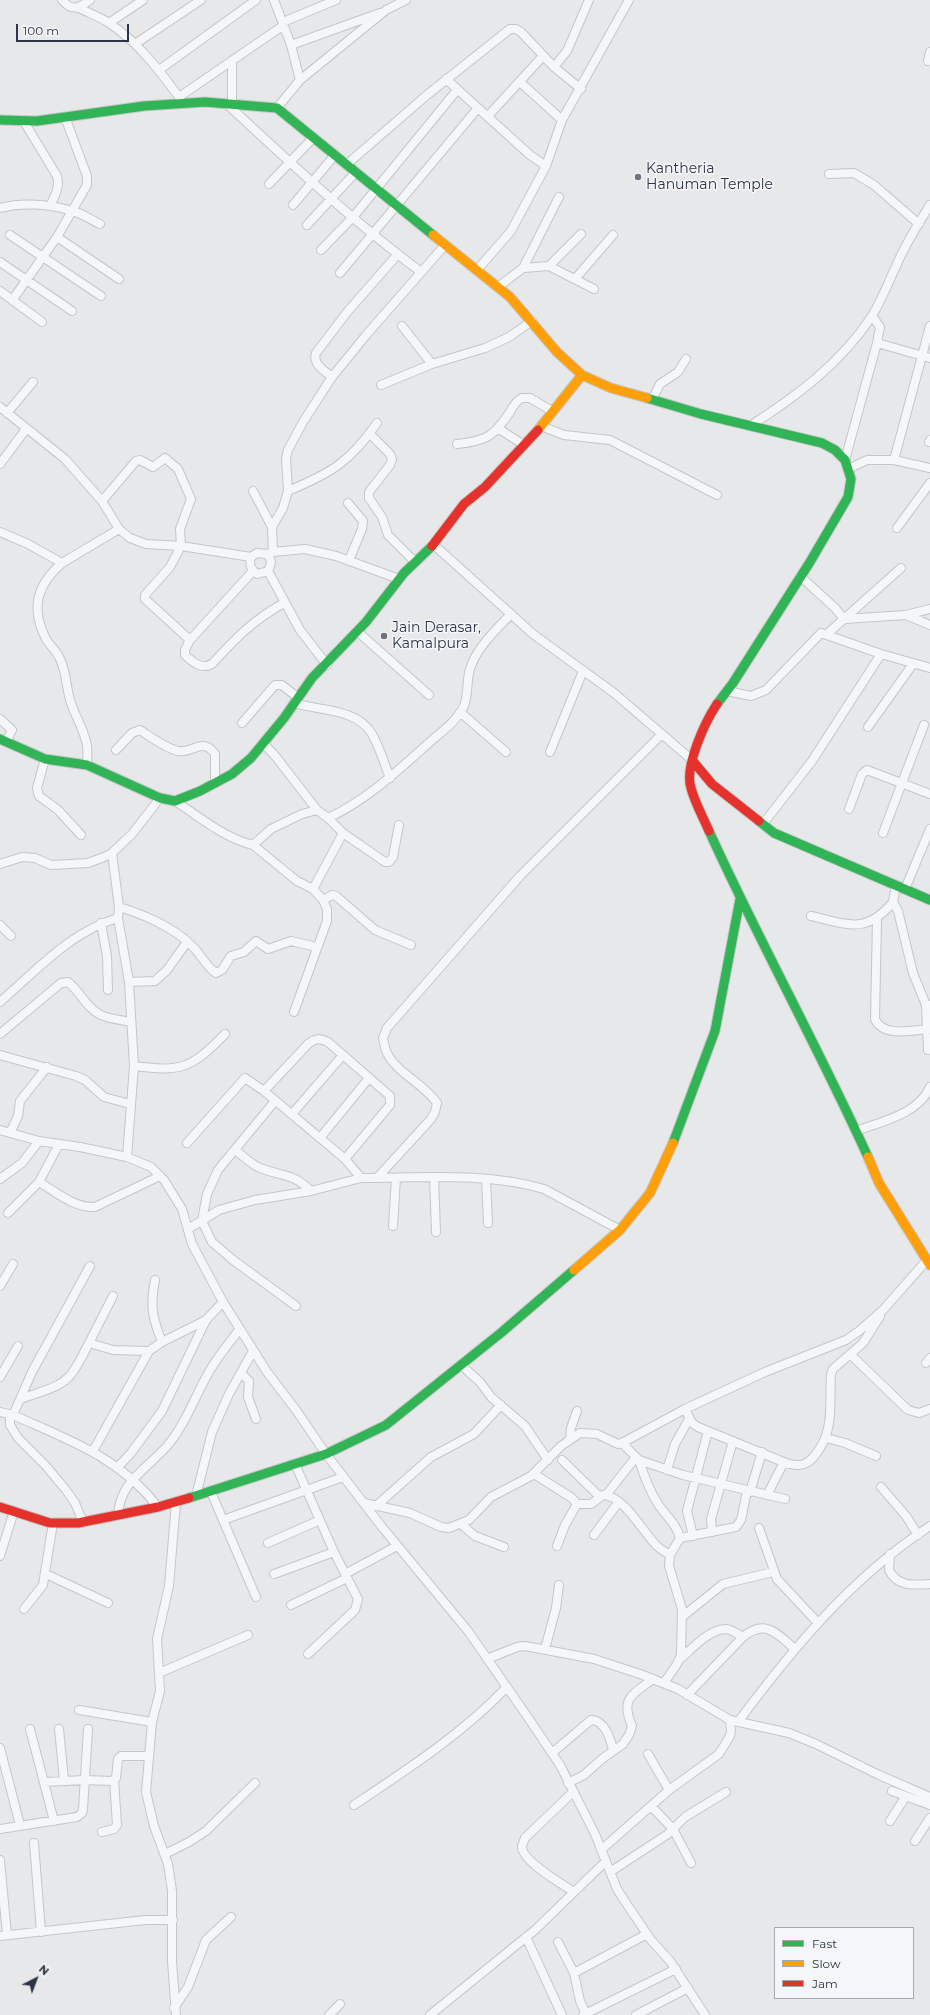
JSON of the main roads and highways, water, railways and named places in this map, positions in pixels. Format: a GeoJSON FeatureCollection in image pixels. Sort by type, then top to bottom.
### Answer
{"type":"FeatureCollection","features":[{"type":"Feature","properties":{"kind":"place","name":"Kantheria Hanuman Temple"},"geometry":{"type":"Point","coordinates":[638,177]}},
{"type":"Feature","properties":{"kind":"place","name":"Jain Derasar, Kamalpura"},"geometry":{"type":"Point","coordinates":[384,636]}}]}
